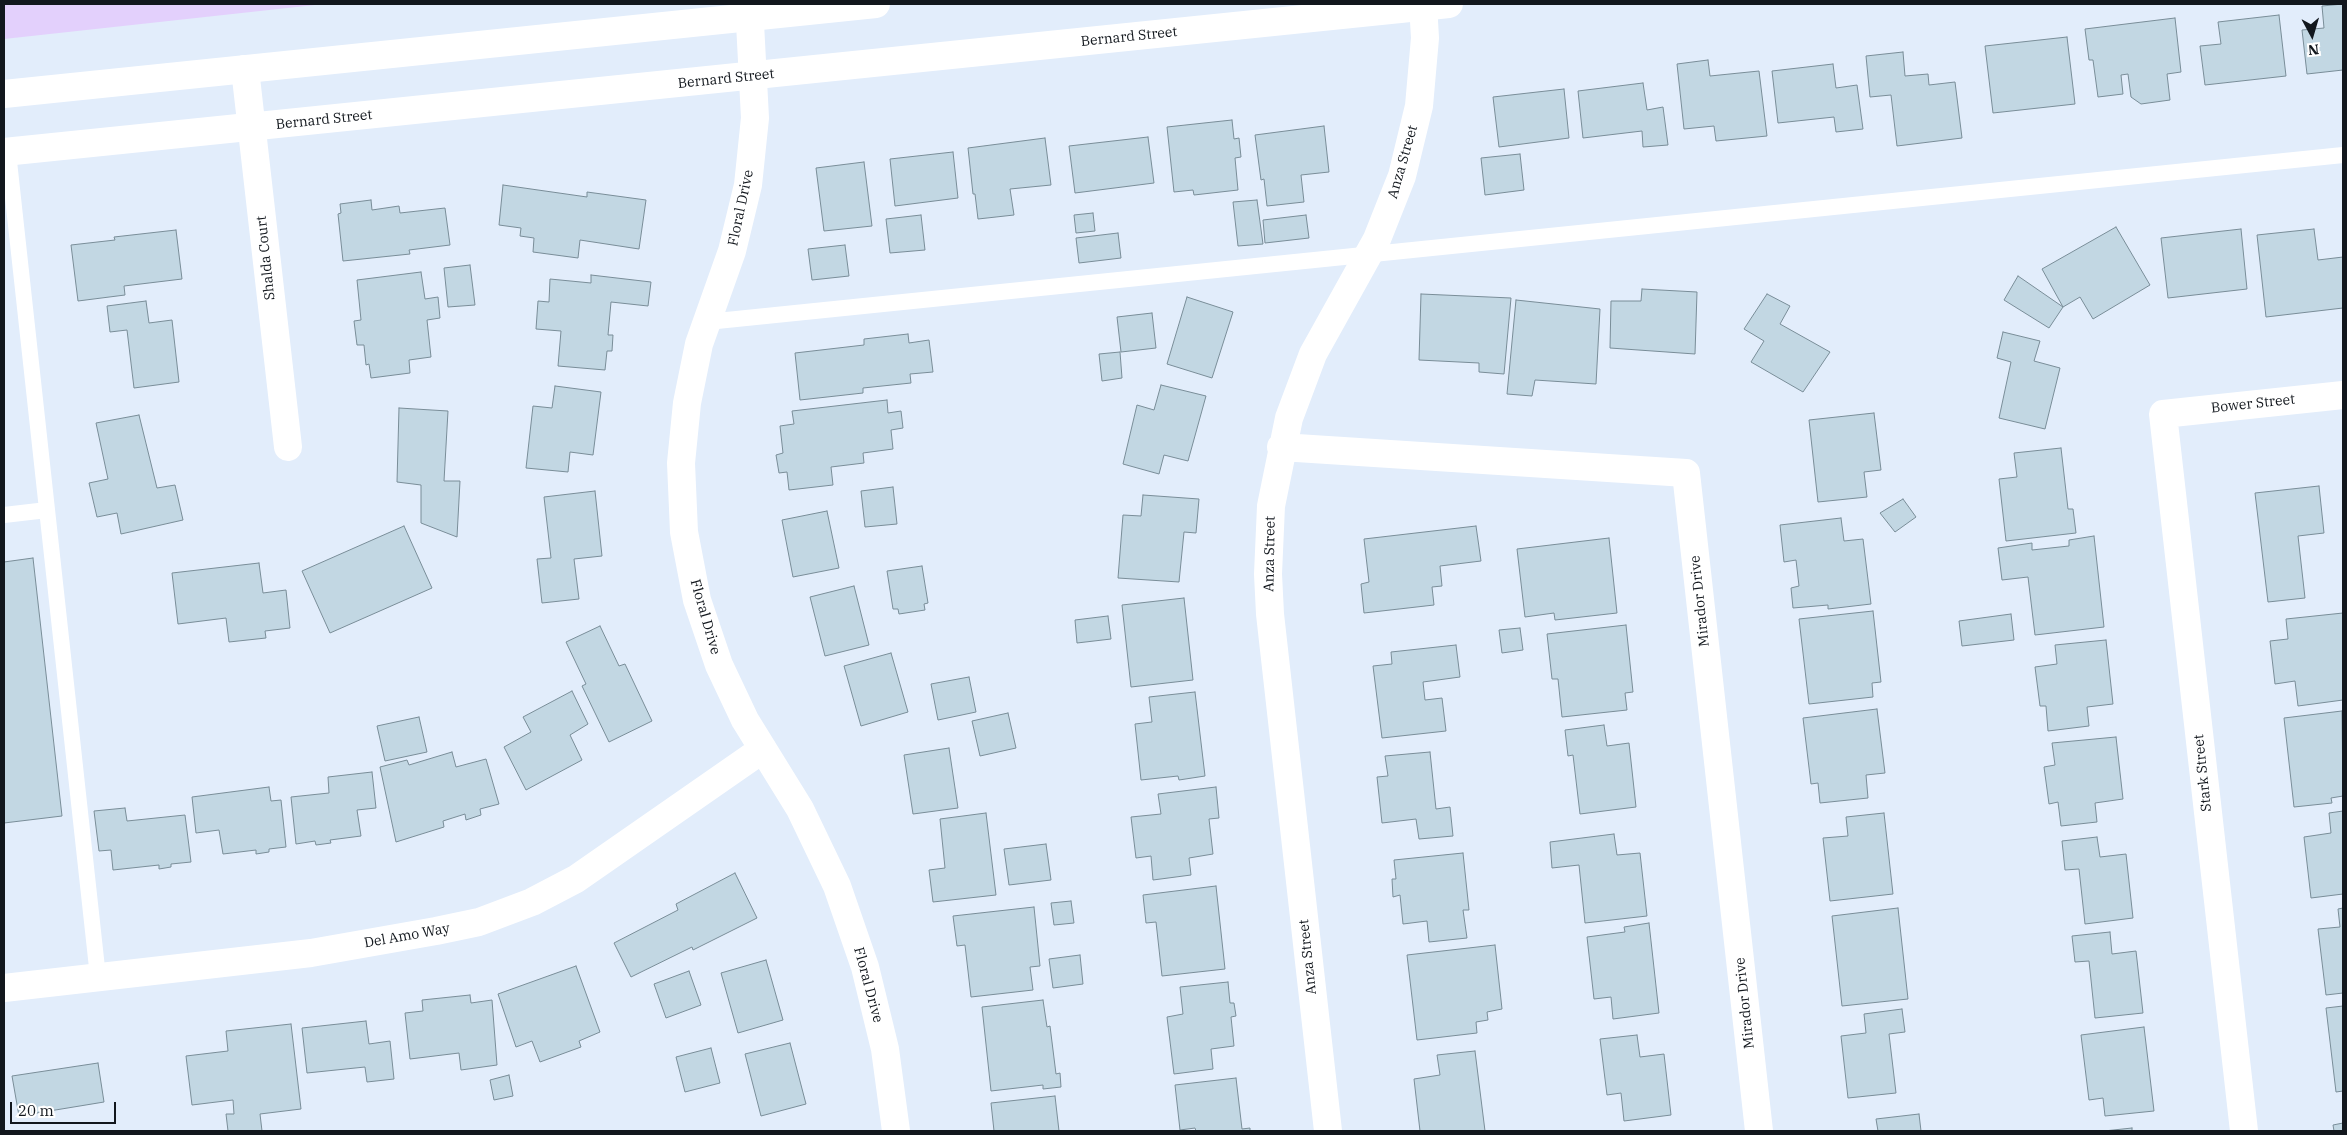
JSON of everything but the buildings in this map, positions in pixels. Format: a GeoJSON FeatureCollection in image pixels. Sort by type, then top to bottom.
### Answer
{"type":"FeatureCollection","features":[{"type":"Feature","properties":{"kind":"street"},"geometry":{"type":"LineString","coordinates":[[4,94],[245,69],[749,10],[876,4]]}},
{"type":"Feature","properties":{"kind":"street","name":"Bernard Street"},"geometry":{"type":"LineString","coordinates":[[6,152],[1432,5]]}},
{"type":"Feature","properties":{"kind":"street","name":"Anza Street"},"geometry":{"type":"LineString","coordinates":[[1328,1131],[1269,590],[1271,506],[1281,447],[1289,418],[1313,354],[1377,239],[1402,176],[1419,106],[1425,38],[1432,5]]}},
{"type":"Feature","properties":{"kind":"street","name":"Floral Drive"},"geometry":{"type":"LineString","coordinates":[[749,10],[755,118],[748,185],[732,251],[699,344],[687,403],[681,463],[684,532],[697,600],[719,665],[745,720],[800,810],[837,886],[865,966],[885,1049],[896,1131]]}},
{"type":"Feature","properties":{"kind":"street","name":"Shalda Court"},"geometry":{"type":"LineString","coordinates":[[245,69],[288,447]]}},
{"type":"Feature","properties":{"kind":"street","name":"Bower Street"},"geometry":{"type":"LineString","coordinates":[[2163,414],[2343,395]]}},
{"type":"Feature","properties":{"kind":"street","name":"Stark Street"},"geometry":{"type":"LineString","coordinates":[[2163,414],[2244,1131]]}},
{"type":"Feature","properties":{"kind":"street","name":"Mirador Drive"},"geometry":{"type":"LineString","coordinates":[[1281,447],[1686,473],[1759,1131]]}},
{"type":"Feature","properties":{"kind":"street","name":"Del Amo Way"},"geometry":{"type":"LineString","coordinates":[[4,988],[311,953],[436,932],[479,922],[532,902],[576,879],[763,749]]}},
{"type":"Feature","properties":{"kind":"lane"},"geometry":{"type":"LineString","coordinates":[[6,152],[98,977]]}},
{"type":"Feature","properties":{"kind":"lane"},"geometry":{"type":"LineString","coordinates":[[707,322],[2343,155]]}},
{"type":"Feature","properties":{"kind":"lane"},"geometry":{"type":"LineString","coordinates":[[4,515],[47,510]]}},
{"type":"Feature","properties":{"kind":"shaded area"},"geometry":{"type":"Polygon","coordinates":[[[4,4],[324,4],[4,39],[4,4]]]}}]}
